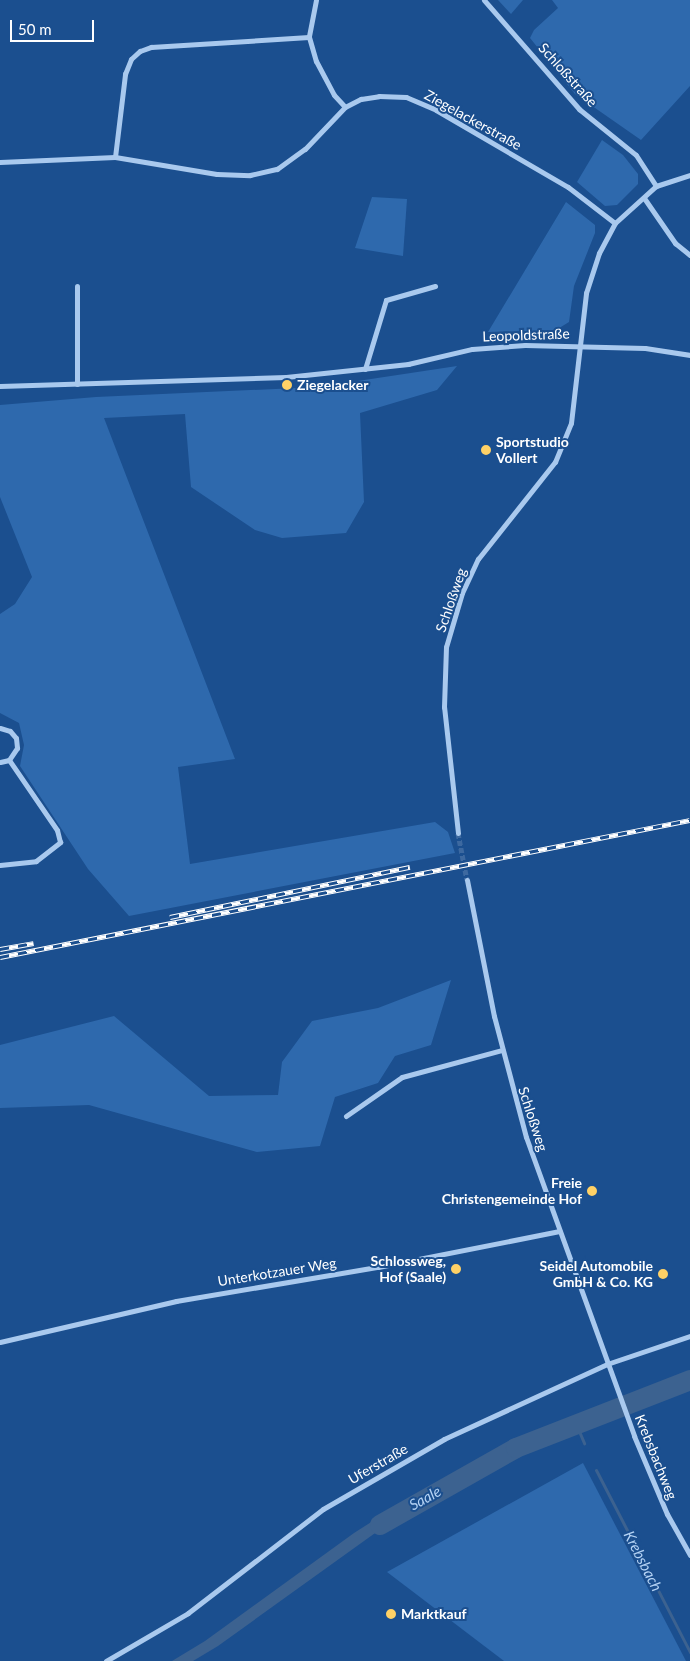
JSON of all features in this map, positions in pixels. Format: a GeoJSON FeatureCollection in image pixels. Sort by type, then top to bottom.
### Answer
{"type":"FeatureCollection","features":[{"type":"Feature","properties":{"kind":"street"},"geometry":{"type":"LineString","coordinates":[[316,0],[309,37],[325,78],[334,95],[346,107]]}},
{"type":"Feature","properties":{"kind":"street","name":"Schloßstraße"},"geometry":{"type":"LineString","coordinates":[[484,0],[579,109],[636,155],[656,186]]}},
{"type":"Feature","properties":{"kind":"street"},"geometry":{"type":"LineString","coordinates":[[115,157],[125,74],[131,58],[140,51],[151,48],[309,37]]}},
{"type":"Feature","properties":{"kind":"street","name":"Ziegelackerstraße"},"geometry":{"type":"LineString","coordinates":[[0,162],[115,157],[217,174],[250,175],[280,166],[305,149],[346,107],[361,99],[379,96],[406,97],[436,110],[568,187],[615,223]]}},
{"type":"Feature","properties":{"kind":"street"},"geometry":{"type":"LineString","coordinates":[[615,223],[656,186],[690,175]]}},
{"type":"Feature","properties":{"kind":"street"},"geometry":{"type":"LineString","coordinates":[[644,198],[675,243],[690,255]]}},
{"type":"Feature","properties":{"kind":"street","name":"Schloßweg"},"geometry":{"type":"LineString","coordinates":[[458,834],[444,707],[446,648],[462,593],[478,559],[554,462],[571,423],[586,293],[599,253],[615,223]]}},
{"type":"Feature","properties":{"kind":"street"},"geometry":{"type":"LineString","coordinates":[[77,286],[77,384]]}},
{"type":"Feature","properties":{"kind":"street"},"geometry":{"type":"LineString","coordinates":[[365,369],[386,300],[435,286]]}},
{"type":"Feature","properties":{"kind":"street","name":"Leopoldstraße"},"geometry":{"type":"LineString","coordinates":[[0,386],[286,377],[408,364],[472,349],[580,344],[645,348],[690,355]]}},
{"type":"Feature","properties":{"kind":"street"},"geometry":{"type":"LineString","coordinates":[[0,728],[10,731],[16,738],[17,748],[9,760],[0,762]]}},
{"type":"Feature","properties":{"kind":"street"},"geometry":{"type":"LineString","coordinates":[[0,866],[36,861],[50,852],[60,842],[57,830],[9,760]]}},
{"type":"Feature","properties":{"kind":"street","name":"Schloßweg"},"geometry":{"type":"LineString","coordinates":[[467,880],[502,1050],[526,1137],[607,1364]]}},
{"type":"Feature","properties":{"kind":"street"},"geometry":{"type":"LineString","coordinates":[[346,1116],[402,1077],[502,1050]]}},
{"type":"Feature","properties":{"kind":"street","name":"Unterkotzauer Weg"},"geometry":{"type":"LineString","coordinates":[[0,1342],[176,1301],[378,1267],[559,1231]]}},
{"type":"Feature","properties":{"kind":"street","name":"Uferstraße"},"geometry":{"type":"LineString","coordinates":[[106,1661],[188,1612],[322,1508],[444,1439],[607,1364],[690,1336]]}},
{"type":"Feature","properties":{"kind":"street","name":"Krebsbachweg"},"geometry":{"type":"LineString","coordinates":[[607,1364],[634,1436],[667,1514],[690,1555]]}},
{"type":"Feature","properties":{"kind":"shaded area"},"geometry":{"type":"Polygon","coordinates":[[[498,0],[523,0],[511,14],[498,0]]]}},
{"type":"Feature","properties":{"kind":"shaded area"},"geometry":{"type":"Polygon","coordinates":[[[552,0],[690,0],[690,86],[641,140],[575,94],[530,38],[534,30],[558,8],[552,0]]]}},
{"type":"Feature","properties":{"kind":"shaded area"},"geometry":{"type":"Polygon","coordinates":[[[602,140],[623,155],[638,174],[638,184],[617,205],[605,206],[577,182],[602,140]]]}},
{"type":"Feature","properties":{"kind":"shaded area"},"geometry":{"type":"Polygon","coordinates":[[[372,197],[407,199],[403,256],[355,248],[372,197]]]}},
{"type":"Feature","properties":{"kind":"shaded area"},"geometry":{"type":"Polygon","coordinates":[[[566,202],[595,225],[595,233],[574,286],[569,322],[556,330],[488,332],[566,202]]]}},
{"type":"Feature","properties":{"kind":"shaded area"},"geometry":{"type":"Polygon","coordinates":[[[457,366],[437,390],[360,413],[364,502],[346,533],[282,538],[255,530],[191,487],[185,414],[104,418],[235,759],[178,767],[190,864],[435,822],[448,832],[455,853],[129,916],[88,869],[20,766],[24,745],[19,723],[0,713],[0,614],[15,604],[32,577],[0,497],[0,405],[96,397],[318,387],[457,366]]]}},
{"type":"Feature","properties":{"kind":"shaded area"},"geometry":{"type":"Polygon","coordinates":[[[451,980],[431,1045],[395,1056],[378,1083],[335,1097],[320,1146],[257,1152],[89,1105],[0,1108],[0,1045],[114,1016],[209,1096],[278,1095],[282,1062],[312,1021],[378,1008],[451,980]]]}},
{"type":"Feature","properties":{"kind":"shaded area"},"geometry":{"type":"Polygon","coordinates":[[[583,1463],[686,1661],[504,1661],[387,1572],[583,1463]]]}},
{"type":"Feature","properties":{"kind":"shaded area"},"geometry":{"type":"Polygon","coordinates":[[[398,1505],[403,1513],[218,1646],[193,1661],[172,1661],[205,1641],[354,1533],[398,1505]]]}},
{"type":"Feature","properties":{"kind":"waterway","name":"Saale"},"geometry":{"type":"LineString","coordinates":[[380,1525],[516,1448],[690,1380]]}},
{"type":"Feature","properties":{"kind":"waterway","name":"Krebsbach"},"geometry":{"type":"LineString","coordinates":[[576,1424],[584,1443]]}},
{"type":"Feature","properties":{"kind":"waterway","name":"Krebsbach"},"geometry":{"type":"LineString","coordinates":[[596,1470],[690,1652]]}},
{"type":"Feature","properties":{"kind":"tunnel"},"geometry":{"type":"LineString","coordinates":[[458,833],[467,880]]}},
{"type":"Feature","properties":{"kind":"railway"},"geometry":{"type":"LineString","coordinates":[[0,957],[690,820]]}},
{"type":"Feature","properties":{"kind":"railway"},"geometry":{"type":"LineString","coordinates":[[170,917],[410,867]]}},
{"type":"Feature","properties":{"kind":"railway"},"geometry":{"type":"LineString","coordinates":[[0,949],[33,943]]}},
{"type":"Feature","properties":{"kind":"place","name":"Ziegelacker"},"geometry":{"type":"Point","coordinates":[287,385]}},
{"type":"Feature","properties":{"kind":"place","name":"Sportstudio Vollert"},"geometry":{"type":"Point","coordinates":[486,450]}},
{"type":"Feature","properties":{"kind":"place","name":"Freie Christengemeinde Hof"},"geometry":{"type":"Point","coordinates":[592,1191]}},
{"type":"Feature","properties":{"kind":"place","name":"Schlossweg, Hof (Saale)"},"geometry":{"type":"Point","coordinates":[456,1269]}},
{"type":"Feature","properties":{"kind":"place","name":"Seidel Automobile GmbH & Co. KG"},"geometry":{"type":"Point","coordinates":[663,1274]}},
{"type":"Feature","properties":{"kind":"place","name":"Marktkauf"},"geometry":{"type":"Point","coordinates":[391,1614]}}]}
